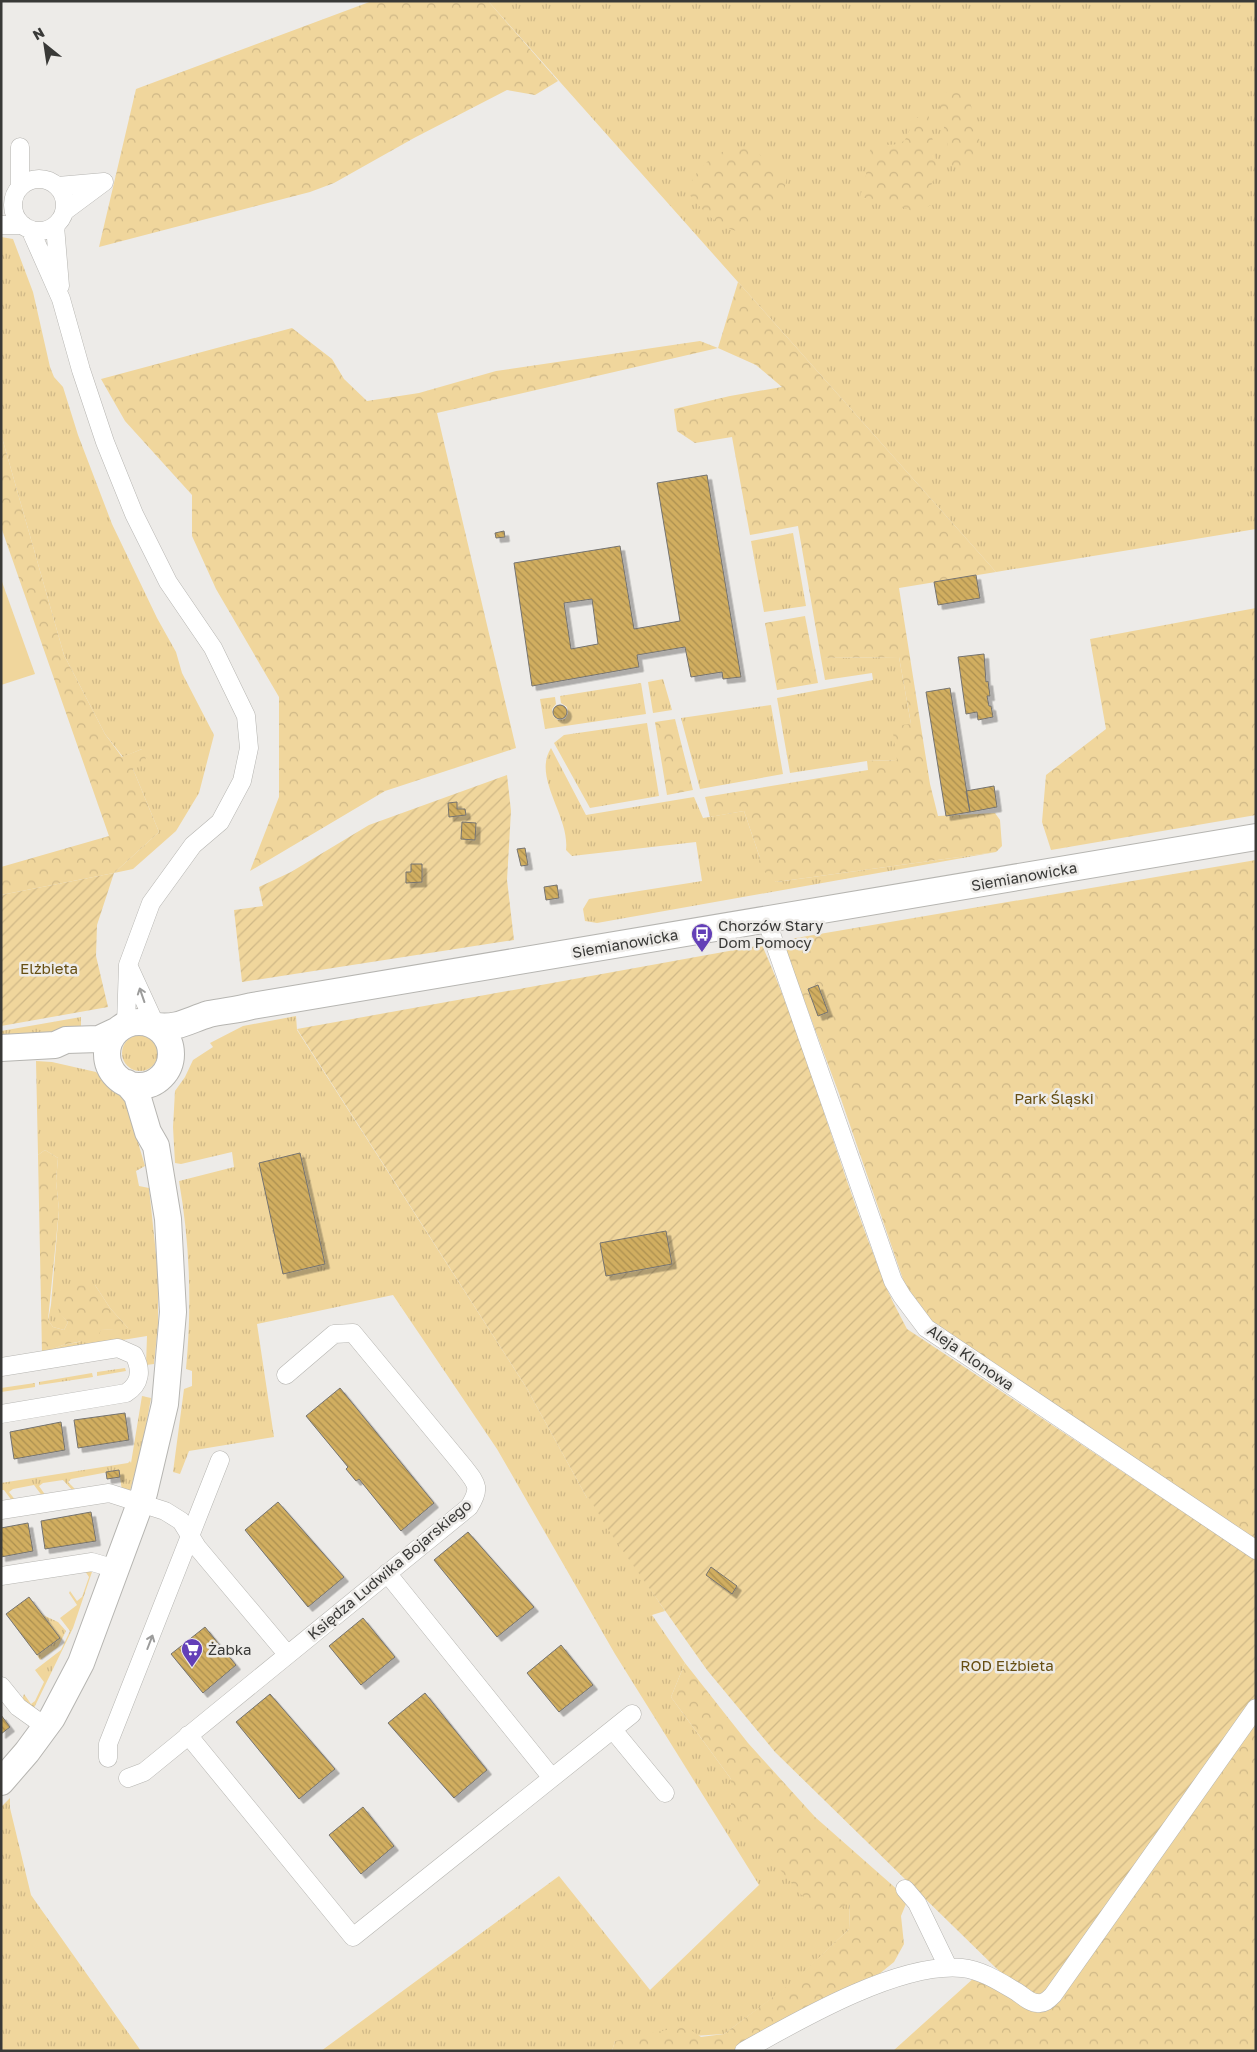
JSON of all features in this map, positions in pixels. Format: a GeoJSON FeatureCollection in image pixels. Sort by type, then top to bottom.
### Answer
{"type":"FeatureCollection","features":[{"type":"Feature","properties":{"kind":"street"},"geometry":{"type":"LineString","coordinates":[[1,224],[26,227],[48,230],[104,182],[58,186],[42,178],[20,147],[14,211],[26,227],[61,299],[84,379],[105,442],[134,514],[168,582],[213,648],[246,716],[249,748],[242,781],[220,822],[193,845],[151,903],[128,965],[121,1028],[110,1042],[107,1053],[119,1076],[144,1086],[161,1078]]}},
{"type":"Feature","properties":{"kind":"street"},"geometry":{"type":"LineString","coordinates":[[1,205],[26,182],[42,178]]}},
{"type":"Feature","properties":{"kind":"street"},"geometry":{"type":"LineString","coordinates":[[58,186],[66,202],[60,218],[61,299]]}},
{"type":"Feature","properties":{"kind":"street","name":"Siemianowicka"},"geometry":{"type":"LineString","coordinates":[[156,1026],[170,1028],[209,1014],[230,1012],[252,1006],[1256,837]]}},
{"type":"Feature","properties":{"kind":"street","name":"Aleja Klonowa"},"geometry":{"type":"LineString","coordinates":[[766,920],[893,1281],[926,1328],[1256,1550]]}},
{"type":"Feature","properties":{"kind":"street"},"geometry":{"type":"LineString","coordinates":[[1,1782],[46,1727],[70,1687],[81,1663],[141,1502],[156,1450],[168,1376],[173,1319],[173,1278],[168,1219],[156,1146],[159,1130],[157,1089],[161,1078],[169,1067],[172,1053],[167,1038],[156,1026],[128,965]]}},
{"type":"Feature","properties":{"kind":"street","name":"Siemianowicka"},"geometry":{"type":"LineString","coordinates":[[172,1053],[230,1012]]}},
{"type":"Feature","properties":{"kind":"street"},"geometry":{"type":"LineString","coordinates":[[1,1048],[26,1045],[54,1045],[66,1040],[99,1039],[138,1022],[156,1026]]}},
{"type":"Feature","properties":{"kind":"street"},"geometry":{"type":"LineString","coordinates":[[54,1045],[62,1052],[99,1059],[119,1076],[137,1095],[148,1132],[156,1146]]}},
{"type":"Feature","properties":{"kind":"street","name":"Księdza Ludwika Bojarskiego"},"geometry":{"type":"LineString","coordinates":[[128,1778],[144,1772],[469,1507],[477,1494],[476,1482],[353,1333],[334,1334],[286,1375]]}},
{"type":"Feature","properties":{"kind":"street"},"geometry":{"type":"LineString","coordinates":[[1,1367],[118,1348],[128,1350],[134,1355],[140,1372],[136,1384],[126,1393],[1,1414]]}},
{"type":"Feature","properties":{"kind":"street"},"geometry":{"type":"LineString","coordinates":[[140,1372],[168,1376]]}},
{"type":"Feature","properties":{"kind":"street"},"geometry":{"type":"LineString","coordinates":[[108,1758],[108,1744],[220,1460]]}},
{"type":"Feature","properties":{"kind":"street"},"geometry":{"type":"LineString","coordinates":[[1,1510],[109,1493],[165,1511],[181,1521],[190,1537],[287,1654]]}},
{"type":"Feature","properties":{"kind":"street"},"geometry":{"type":"LineString","coordinates":[[1,1576],[92,1562],[116,1569]]}},
{"type":"Feature","properties":{"kind":"street"},"geometry":{"type":"LineString","coordinates":[[387,1573],[552,1778]]}},
{"type":"Feature","properties":{"kind":"street"},"geometry":{"type":"LineString","coordinates":[[1,1686],[18,1707],[46,1727]]}},
{"type":"Feature","properties":{"kind":"street"},"geometry":{"type":"LineString","coordinates":[[744,2051],[785,2028],[872,1986],[922,1970],[948,1967],[971,1969],[990,1977],[1034,2003],[1044,2003],[1053,1995],[1256,1708]]}},
{"type":"Feature","properties":{"kind":"street"},"geometry":{"type":"LineString","coordinates":[[188,1735],[353,1937],[632,1714]]}},
{"type":"Feature","properties":{"kind":"street"},"geometry":{"type":"LineString","coordinates":[[613,1730],[665,1793]]}},
{"type":"Feature","properties":{"kind":"street"},"geometry":{"type":"LineString","coordinates":[[905,1889],[917,1903],[948,1967]]}},
{"type":"Feature","properties":{"kind":"green space"},"geometry":{"type":"Polygon","coordinates":[[[372,1],[488,1],[558,81],[535,95],[507,90],[414,138],[334,183],[310,192],[99,247],[136,89],[372,1]]]}},
{"type":"Feature","properties":{"kind":"green space"},"geometry":{"type":"Polygon","coordinates":[[[488,1],[1256,1],[1256,529],[996,572],[488,1]]]}},
{"type":"Feature","properties":{"kind":"green space"},"geometry":{"type":"Polygon","coordinates":[[[955,87],[968,93],[982,151],[970,164],[952,167],[938,98],[955,87]]]}},
{"type":"Feature","properties":{"kind":"green space"},"geometry":{"type":"Polygon","coordinates":[[[928,111],[937,168],[930,189],[935,203],[916,213],[894,203],[860,197],[866,175],[867,158],[872,146],[899,144],[905,140],[914,120],[928,111]]]}},
{"type":"Feature","properties":{"kind":"green space"},"geometry":{"type":"Polygon","coordinates":[[[731,147],[740,147],[755,152],[787,177],[782,199],[756,215],[740,232],[717,222],[688,193],[698,171],[716,156],[731,147]]]}},
{"type":"Feature","properties":{"kind":"green space"},"geometry":{"type":"Polygon","coordinates":[[[1,237],[13,239],[33,292],[50,367],[54,377],[63,387],[78,435],[112,524],[157,618],[176,652],[182,673],[214,735],[199,793],[176,831],[133,869],[114,873],[159,832],[133,769],[142,749],[123,757],[105,734],[64,655],[1,434],[1,237]]]}},
{"type":"Feature","properties":{"kind":"green space"},"geometry":{"type":"Polygon","coordinates":[[[738,282],[996,572],[899,588],[930,784],[938,816],[995,813],[1000,820],[1002,846],[996,852],[776,882],[758,866],[760,858],[744,811],[710,817],[705,797],[868,770],[867,761],[897,760],[892,726],[911,724],[899,657],[821,658],[798,526],[750,535],[732,437],[695,443],[677,431],[674,409],[730,396],[782,387],[756,365],[718,348],[738,282]]]}},
{"type":"Feature","properties":{"kind":"green space"},"geometry":{"type":"Polygon","coordinates":[[[292,328],[332,359],[344,379],[367,401],[419,393],[496,371],[700,341],[718,348],[437,413],[516,748],[385,791],[250,871],[279,797],[279,697],[216,589],[192,536],[192,495],[125,421],[101,379],[292,328]]]}},
{"type":"Feature","properties":{"kind":"green space"},"geometry":{"type":"Polygon","coordinates":[[[1,434],[64,655],[105,734],[122,757],[142,749],[146,759],[133,769],[159,832],[114,873],[1,895],[1,867],[109,836],[1,527],[1,434]]]}},
{"type":"Feature","properties":{"kind":"green space"},"geometry":{"type":"Polygon","coordinates":[[[793,533],[806,606],[764,612],[751,541],[793,533]]]}},
{"type":"Feature","properties":{"kind":"green space"},"geometry":{"type":"Polygon","coordinates":[[[1,579],[35,674],[1,685],[1,579]]]}},
{"type":"Feature","properties":{"kind":"green space"},"geometry":{"type":"Polygon","coordinates":[[[1256,608],[1256,815],[1051,850],[1042,822],[1046,775],[1106,729],[1090,639],[1256,608]]]}},
{"type":"Feature","properties":{"kind":"green space"},"geometry":{"type":"Polygon","coordinates":[[[805,616],[818,683],[777,690],[765,623],[805,616]]]}},
{"type":"Feature","properties":{"kind":"green space"},"geometry":{"type":"Polygon","coordinates":[[[899,657],[911,724],[897,760],[867,761],[790,773],[777,698],[873,680],[872,673],[825,680],[821,658],[899,657]]]}},
{"type":"Feature","properties":{"kind":"green space"},"geometry":{"type":"Polygon","coordinates":[[[663,679],[672,710],[653,713],[648,682],[663,679]]]}},
{"type":"Feature","properties":{"kind":"green space"},"geometry":{"type":"Polygon","coordinates":[[[641,683],[646,714],[545,729],[540,699],[555,697],[556,704],[552,709],[553,716],[558,720],[565,719],[568,713],[567,707],[561,703],[560,696],[641,683]]]}},
{"type":"Feature","properties":{"kind":"green space"},"geometry":{"type":"Polygon","coordinates":[[[771,705],[783,774],[700,789],[681,718],[771,705]]]}},
{"type":"Feature","properties":{"kind":"green space"},"geometry":{"type":"Polygon","coordinates":[[[675,719],[693,790],[667,795],[655,722],[675,719]]]}},
{"type":"Feature","properties":{"kind":"green space"},"geometry":{"type":"Polygon","coordinates":[[[647,723],[659,796],[590,808],[554,743],[564,735],[647,723]]]}},
{"type":"Feature","properties":{"kind":"green space"},"geometry":{"type":"Polygon","coordinates":[[[551,748],[586,815],[694,797],[703,818],[744,811],[760,858],[776,882],[996,852],[597,923],[585,921],[583,909],[589,899],[702,881],[696,842],[572,856],[566,850],[563,824],[548,784],[546,760],[551,748]]]}},
{"type":"Feature","properties":{"kind":"green space"},"geometry":{"type":"Polygon","coordinates":[[[507,775],[511,811],[507,880],[514,940],[242,982],[234,910],[263,906],[259,887],[291,872],[369,825],[507,775]]]}},
{"type":"Feature","properties":{"kind":"green space","name":"Park Śląski"},"geometry":{"type":"Polygon","coordinates":[[[1256,860],[1256,1541],[930,1323],[907,1291],[841,1099],[785,949],[790,939],[1256,860]]]}},
{"type":"Feature","properties":{"kind":"green space","name":"Elżbieta"},"geometry":{"type":"Polygon","coordinates":[[[114,873],[97,925],[96,956],[108,1007],[1,1026],[1,895],[114,873]]]}},
{"type":"Feature","properties":{"kind":"green space","name":"ROD Elżbieta"},"geometry":{"type":"Polygon","coordinates":[[[762,945],[795,1028],[868,1239],[889,1293],[907,1329],[1256,1560],[1256,1703],[1044,1999],[1027,1996],[996,1968],[775,1752],[707,1670],[611,1534],[589,1498],[587,1498],[526,1387],[297,1029],[762,945]]]}},
{"type":"Feature","properties":{"kind":"green space"},"geometry":{"type":"Polygon","coordinates":[[[296,1016],[297,1030],[526,1387],[587,1498],[589,1497],[665,1611],[652,1615],[685,1663],[671,1697],[731,1779],[731,1805],[850,1903],[849,1929],[794,1982],[724,2034],[615,2041],[612,2051],[321,2051],[559,1876],[650,1990],[759,1885],[615,1654],[497,1449],[393,1295],[257,1324],[274,1437],[189,1451],[180,1474],[173,1472],[184,1389],[192,1386],[192,1371],[186,1369],[189,1275],[186,1228],[179,1181],[234,1167],[232,1152],[181,1164],[175,1163],[173,1127],[175,1091],[185,1077],[193,1060],[213,1047],[210,1043],[243,1026],[296,1016]]]}},
{"type":"Feature","properties":{"kind":"green space"},"geometry":{"type":"Polygon","coordinates":[[[81,1017],[81,1030],[1,1038],[1,1031],[81,1017]]]}},
{"type":"Feature","properties":{"kind":"green space"},"geometry":{"type":"Polygon","coordinates":[[[140,1035],[152,1041],[158,1053],[152,1065],[140,1071],[128,1065],[122,1053],[128,1041],[140,1035]]]}},
{"type":"Feature","properties":{"kind":"green space"},"geometry":{"type":"Polygon","coordinates":[[[36,1061],[52,1062],[96,1072],[110,1088],[123,1097],[127,1105],[145,1166],[136,1171],[139,1186],[149,1188],[158,1273],[158,1325],[154,1364],[146,1365],[147,1336],[42,1353],[63,1345],[79,1342],[101,1330],[128,1328],[110,1308],[95,1285],[60,1303],[59,1313],[68,1322],[64,1330],[53,1327],[48,1320],[59,1210],[56,1181],[58,1158],[45,1150],[38,1155],[36,1061]]]}},
{"type":"Feature","properties":{"kind":"green space"},"geometry":{"type":"Polygon","coordinates":[[[45,1150],[58,1158],[56,1181],[59,1210],[48,1320],[53,1327],[64,1330],[68,1322],[58,1313],[61,1292],[68,1286],[95,1285],[110,1308],[129,1329],[101,1330],[97,1338],[63,1345],[42,1353],[38,1155],[45,1150]]]}},
{"type":"Feature","properties":{"kind":"green space"},"geometry":{"type":"Polygon","coordinates":[[[125,1368],[126,1371],[97,1376],[97,1372],[125,1368]]]}},
{"type":"Feature","properties":{"kind":"green space"},"geometry":{"type":"Polygon","coordinates":[[[92,1373],[93,1377],[39,1385],[39,1382],[92,1373]]]}},
{"type":"Feature","properties":{"kind":"green space"},"geometry":{"type":"Polygon","coordinates":[[[35,1383],[35,1387],[1,1392],[1,1388],[35,1383]]]}},
{"type":"Feature","properties":{"kind":"green space"},"geometry":{"type":"Polygon","coordinates":[[[142,1396],[151,1398],[143,1443],[130,1491],[122,1491],[119,1470],[71,1479],[68,1482],[77,1491],[74,1492],[63,1480],[43,1483],[39,1486],[46,1496],[43,1497],[34,1485],[13,1489],[9,1492],[16,1501],[13,1502],[4,1490],[1,1490],[1,1483],[128,1463],[130,1461],[131,1463],[142,1396]]]}},
{"type":"Feature","properties":{"kind":"green space"},"geometry":{"type":"Polygon","coordinates":[[[83,1568],[93,1569],[73,1628],[33,1710],[22,1700],[24,1694],[31,1704],[35,1701],[44,1682],[35,1670],[61,1650],[70,1631],[60,1618],[77,1605],[69,1593],[70,1591],[77,1601],[82,1597],[89,1577],[83,1568]]]}},
{"type":"Feature","properties":{"kind":"green space"},"geometry":{"type":"Polygon","coordinates":[[[43,1615],[58,1622],[66,1631],[58,1647],[40,1660],[37,1655],[43,1615]]]}},
{"type":"Feature","properties":{"kind":"green space"},"geometry":{"type":"Polygon","coordinates":[[[685,1663],[748,1743],[815,1817],[908,1899],[901,1916],[904,1944],[894,1962],[868,1983],[736,2051],[612,2051],[615,2041],[685,2026],[701,2037],[724,2034],[793,1982],[849,1929],[850,1903],[820,1917],[750,1834],[731,1805],[731,1779],[671,1697],[685,1663]]]}},
{"type":"Feature","properties":{"kind":"green space"},"geometry":{"type":"Polygon","coordinates":[[[1256,1718],[1256,2051],[893,2051],[975,1977],[994,1984],[1256,1718]]]}},
{"type":"Feature","properties":{"kind":"green space"},"geometry":{"type":"Polygon","coordinates":[[[10,1798],[10,1808],[31,1895],[141,2051],[1,2051],[1,1807],[10,1798]]]}},
{"type":"Feature","properties":{"kind":"building"},"geometry":{"type":"Polygon","coordinates":[[[707,475],[741,677],[723,679],[722,672],[691,677],[685,647],[637,655],[639,667],[532,686],[514,563],[620,546],[634,629],[680,621],[657,483],[707,475]],[[592,599],[564,603],[571,649],[598,644],[592,599]]]}},
{"type":"Feature","properties":{"kind":"building"},"geometry":{"type":"Polygon","coordinates":[[[504,531],[505,537],[496,538],[495,533],[504,531]]]}},
{"type":"Feature","properties":{"kind":"building"},"geometry":{"type":"Polygon","coordinates":[[[976,575],[980,598],[938,605],[934,582],[976,575]]]}},
{"type":"Feature","properties":{"kind":"building"},"geometry":{"type":"Polygon","coordinates":[[[984,654],[986,682],[988,681],[990,696],[987,696],[993,717],[978,720],[977,712],[966,714],[958,657],[984,654]]]}},
{"type":"Feature","properties":{"kind":"building"},"geometry":{"type":"Polygon","coordinates":[[[950,688],[970,812],[946,816],[926,692],[950,688]]]}},
{"type":"Feature","properties":{"kind":"building"},"geometry":{"type":"Polygon","coordinates":[[[560,705],[565,707],[567,712],[565,717],[560,719],[555,717],[553,712],[555,707],[560,705]]]}},
{"type":"Feature","properties":{"kind":"building"},"geometry":{"type":"Polygon","coordinates":[[[994,786],[997,807],[970,812],[966,791],[994,786]]]}},
{"type":"Feature","properties":{"kind":"building"},"geometry":{"type":"Polygon","coordinates":[[[457,802],[457,809],[465,809],[466,815],[449,817],[448,803],[457,802]]]}},
{"type":"Feature","properties":{"kind":"building"},"geometry":{"type":"Polygon","coordinates":[[[462,822],[476,823],[475,840],[461,839],[462,822]]]}},
{"type":"Feature","properties":{"kind":"building"},"geometry":{"type":"Polygon","coordinates":[[[525,848],[528,865],[521,866],[517,849],[525,848]]]}},
{"type":"Feature","properties":{"kind":"building"},"geometry":{"type":"Polygon","coordinates":[[[411,864],[422,864],[422,882],[406,883],[406,872],[411,872],[411,864]]]}},
{"type":"Feature","properties":{"kind":"building"},"geometry":{"type":"Polygon","coordinates":[[[557,885],[559,898],[546,900],[544,887],[557,885]]]}},
{"type":"Feature","properties":{"kind":"building"},"geometry":{"type":"Polygon","coordinates":[[[818,985],[828,1012],[818,1016],[808,989],[818,985]]]}},
{"type":"Feature","properties":{"kind":"building"},"geometry":{"type":"Polygon","coordinates":[[[300,1153],[325,1264],[283,1274],[259,1163],[300,1153]]]}},
{"type":"Feature","properties":{"kind":"building"},"geometry":{"type":"Polygon","coordinates":[[[666,1231],[672,1264],[606,1276],[600,1243],[666,1231]]]}},
{"type":"Feature","properties":{"kind":"building"},"geometry":{"type":"Polygon","coordinates":[[[340,1388],[434,1503],[401,1531],[359,1479],[356,1481],[346,1469],[348,1467],[306,1416],[340,1388]]]}},
{"type":"Feature","properties":{"kind":"building"},"geometry":{"type":"Polygon","coordinates":[[[125,1413],[129,1440],[78,1448],[74,1420],[125,1413]]]}},
{"type":"Feature","properties":{"kind":"building"},"geometry":{"type":"Polygon","coordinates":[[[61,1422],[65,1450],[14,1459],[10,1432],[61,1422]]]}},
{"type":"Feature","properties":{"kind":"building"},"geometry":{"type":"Polygon","coordinates":[[[119,1470],[120,1477],[107,1479],[106,1472],[119,1470]]]}},
{"type":"Feature","properties":{"kind":"building"},"geometry":{"type":"Polygon","coordinates":[[[278,1502],[344,1577],[308,1607],[245,1530],[278,1502]]]}},
{"type":"Feature","properties":{"kind":"building"},"geometry":{"type":"Polygon","coordinates":[[[91,1512],[96,1541],[45,1549],[41,1521],[91,1512]]]}},
{"type":"Feature","properties":{"kind":"building"},"geometry":{"type":"Polygon","coordinates":[[[28,1523],[33,1551],[1,1557],[1,1528],[28,1523]]]}},
{"type":"Feature","properties":{"kind":"building"},"geometry":{"type":"Polygon","coordinates":[[[468,1532],[534,1607],[497,1637],[434,1560],[468,1532]]]}},
{"type":"Feature","properties":{"kind":"building"},"geometry":{"type":"Polygon","coordinates":[[[711,1567],[737,1586],[732,1594],[706,1575],[711,1567]]]}},
{"type":"Feature","properties":{"kind":"building"},"geometry":{"type":"Polygon","coordinates":[[[29,1597],[60,1638],[37,1655],[6,1614],[29,1597]]]}},
{"type":"Feature","properties":{"kind":"building"},"geometry":{"type":"Polygon","coordinates":[[[363,1618],[395,1657],[361,1685],[329,1646],[363,1618]]]}},
{"type":"Feature","properties":{"kind":"building"},"geometry":{"type":"Polygon","coordinates":[[[205,1627],[236,1665],[203,1693],[171,1654],[205,1627]]]}},
{"type":"Feature","properties":{"kind":"building"},"geometry":{"type":"Polygon","coordinates":[[[561,1645],[593,1685],[559,1712],[527,1673],[561,1645]]]}},
{"type":"Feature","properties":{"kind":"building"},"geometry":{"type":"Polygon","coordinates":[[[425,1693],[487,1770],[454,1798],[388,1723],[425,1693]]]}},
{"type":"Feature","properties":{"kind":"building"},"geometry":{"type":"Polygon","coordinates":[[[270,1694],[335,1769],[299,1799],[236,1722],[270,1694]]]}},
{"type":"Feature","properties":{"kind":"building"},"geometry":{"type":"Polygon","coordinates":[[[1,1715],[10,1727],[1,1734],[1,1715]]]}},
{"type":"Feature","properties":{"kind":"building"},"geometry":{"type":"Polygon","coordinates":[[[363,1807],[394,1846],[361,1874],[329,1835],[363,1807]]]}},
{"type":"Feature","properties":{"kind":"place","name":"Chorzów Stary Dom Pomocy"},"geometry":{"type":"Point","coordinates":[702,953]}},
{"type":"Feature","properties":{"kind":"place","name":"Żabka"},"geometry":{"type":"Point","coordinates":[192,1668]}}]}
